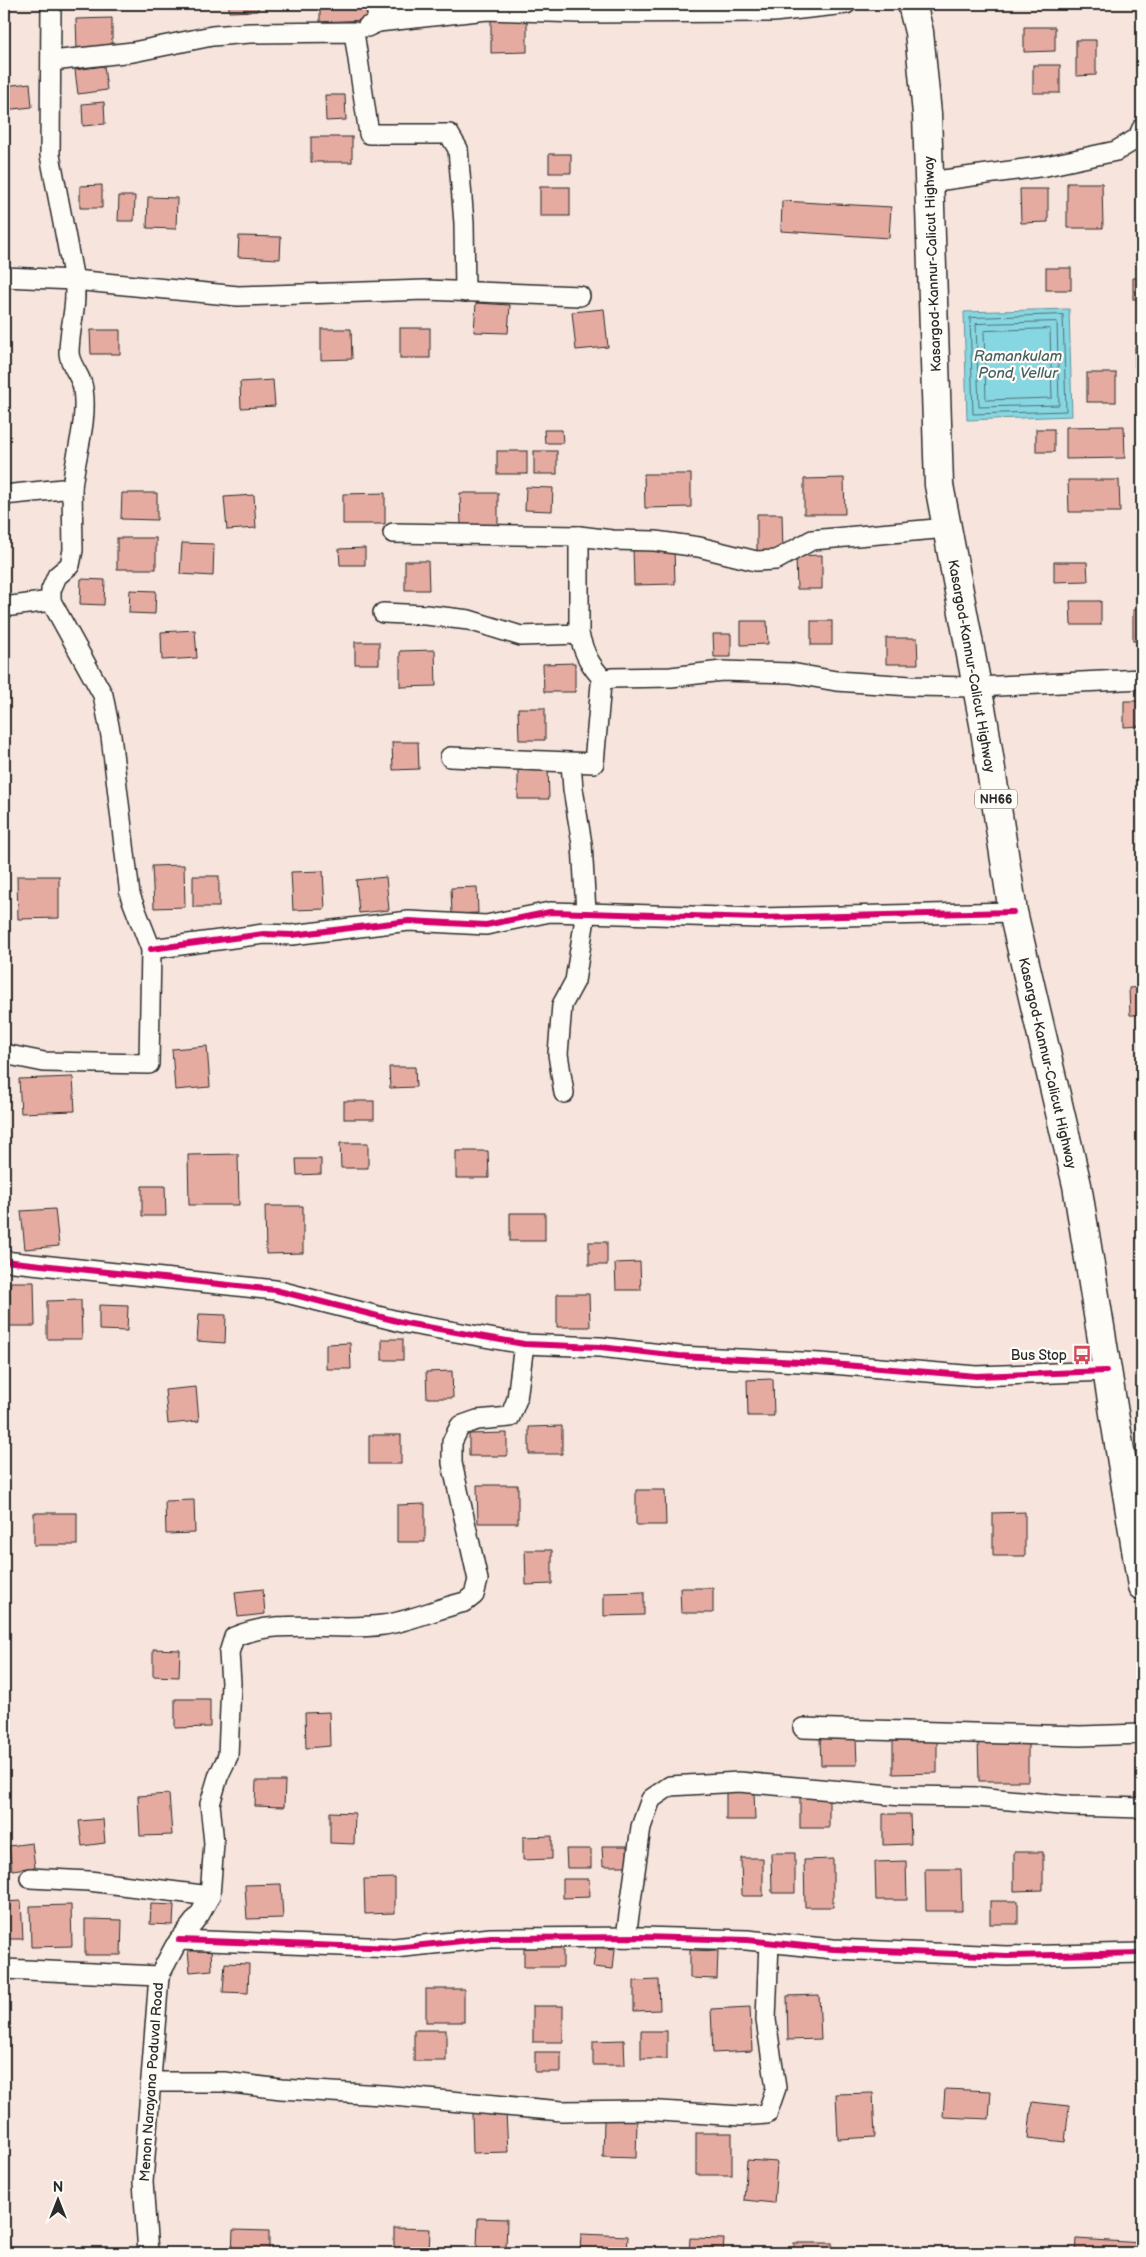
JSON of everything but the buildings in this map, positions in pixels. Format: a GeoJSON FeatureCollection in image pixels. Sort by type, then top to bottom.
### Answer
{"type":"FeatureCollection","features":[{"type":"Feature","properties":{"kind":"highway","name":"Kasargod-Kannur-Calicut Highway"},"geometry":{"type":"LineString","coordinates":[[912,4],[918,32],[927,114],[939,485],[977,687],[1013,912],[1077,1185],[1142,1586]]}},
{"type":"Feature","properties":{"kind":"street"},"geometry":{"type":"LineString","coordinates":[[4,1054],[44,1062],[149,1064],[152,949],[130,895],[111,736],[103,695],[51,602],[51,590],[57,576],[70,565],[73,550],[72,488],[74,466],[81,443],[84,414],[83,386],[73,369],[69,354],[76,297],[74,280],[50,155],[51,4]]}},
{"type":"Feature","properties":{"kind":"street"},"geometry":{"type":"LineString","coordinates":[[52,61],[133,52],[212,36],[250,33],[354,32],[377,13],[487,10],[580,13],[773,12],[846,4]]}},
{"type":"Feature","properties":{"kind":"street"},"geometry":{"type":"LineString","coordinates":[[354,32],[368,134],[448,134],[458,149],[464,223],[465,292]]}},
{"type":"Feature","properties":{"kind":"street"},"geometry":{"type":"LineString","coordinates":[[929,182],[1046,166],[1116,151],[1138,138],[1142,128]]}},
{"type":"Feature","properties":{"kind":"street"},"geometry":{"type":"LineString","coordinates":[[4,278],[74,280],[238,296],[426,290],[580,296]]}},
{"type":"Feature","properties":{"kind":"street"},"geometry":{"type":"LineString","coordinates":[[4,495],[72,488]]}},
{"type":"Feature","properties":{"kind":"street"},"geometry":{"type":"LineString","coordinates":[[393,533],[579,536],[612,540],[654,541],[680,544],[763,561],[776,560],[788,556],[812,540],[947,528]]}},
{"type":"Feature","properties":{"kind":"street"},"geometry":{"type":"LineString","coordinates":[[579,536],[579,634],[584,653],[592,668],[604,680],[671,677],[722,671],[791,673],[836,680],[911,686],[977,687],[1142,679]]}},
{"type":"Feature","properties":{"kind":"street"},"geometry":{"type":"LineString","coordinates":[[4,606],[51,602]]}},
{"type":"Feature","properties":{"kind":"street"},"geometry":{"type":"LineString","coordinates":[[383,613],[469,620],[521,636],[579,634]]}},
{"type":"Feature","properties":{"kind":"street"},"geometry":{"type":"LineString","coordinates":[[450,757],[594,764],[601,684],[604,680]]}},
{"type":"Feature","properties":{"kind":"street"},"geometry":{"type":"LineString","coordinates":[[564,1093],[558,1054],[562,1005],[575,981],[586,912],[582,844],[573,789],[571,763]]}},
{"type":"Feature","properties":{"kind":"street"},"geometry":{"type":"LineString","coordinates":[[152,949],[264,934],[292,935],[408,921],[486,926],[550,912],[759,918],[1013,912]]}},
{"type":"Feature","properties":{"kind":"street"},"geometry":{"type":"LineString","coordinates":[[4,1261],[275,1290],[405,1323],[524,1344],[600,1346],[678,1356],[820,1363],[976,1376],[1106,1371]]}},
{"type":"Feature","properties":{"kind":"street"},"geometry":{"type":"LineString","coordinates":[[159,1976],[179,1940],[200,1914],[210,1896],[214,1843],[210,1804],[218,1777],[228,1756],[232,1683],[229,1653],[234,1637],[248,1631],[298,1626],[384,1625],[465,1602],[474,1595],[478,1580],[452,1463],[452,1442],[460,1426],[477,1420],[510,1417],[517,1399],[524,1344]]}},
{"type":"Feature","properties":{"kind":"street"},"geometry":{"type":"LineString","coordinates":[[803,1728],[1080,1736],[1142,1734]]}},
{"type":"Feature","properties":{"kind":"street"},"geometry":{"type":"LineString","coordinates":[[626,1937],[641,1827],[651,1799],[670,1786],[739,1782],[902,1796],[978,1797],[1070,1806],[1142,1808]]}},
{"type":"Feature","properties":{"kind":"street"},"geometry":{"type":"LineString","coordinates":[[30,1878],[89,1881],[210,1896]]}},
{"type":"Feature","properties":{"kind":"street"},"geometry":{"type":"LineString","coordinates":[[179,1940],[394,1948],[491,1938],[626,1937],[769,1942],[833,1949],[1007,1956],[1142,1953]]}},
{"type":"Feature","properties":{"kind":"street"},"geometry":{"type":"LineString","coordinates":[[151,2082],[224,2082],[281,2089],[562,2111],[644,2110],[741,2116],[767,2114],[776,2088],[766,2020],[769,1942]]}},
{"type":"Feature","properties":{"kind":"street","name":"Menon Narayana Poduval Road"},"geometry":{"type":"LineString","coordinates":[[4,1969],[159,1976],[143,2182],[148,2253]]}},
{"type":"Feature","properties":{"kind":"water","name":"Ramankulam Pond, Vellur"},"geometry":{"type":"Polygon","coordinates":[[[1069,309],[1072,416],[967,420],[964,312],[1069,309]]]}},
{"type":"Feature","properties":{"kind":"cycle path"},"geometry":{"type":"LineString","coordinates":[[151,949],[264,934],[292,935],[409,921],[486,925],[550,912],[759,918],[1013,912]]}},
{"type":"Feature","properties":{"kind":"cycle path"},"geometry":{"type":"LineString","coordinates":[[4,1261],[275,1290],[405,1323],[524,1344],[600,1347],[679,1356],[820,1363],[976,1376],[1106,1371]]}},
{"type":"Feature","properties":{"kind":"cycle path"},"geometry":{"type":"LineString","coordinates":[[179,1940],[394,1948],[491,1938],[642,1937],[747,1940],[833,1949],[1007,1956],[1142,1953]]}},
{"type":"Feature","properties":{"kind":"place","name":"Bus Stop"},"geometry":{"type":"Point","coordinates":[1082,1355]}}]}
